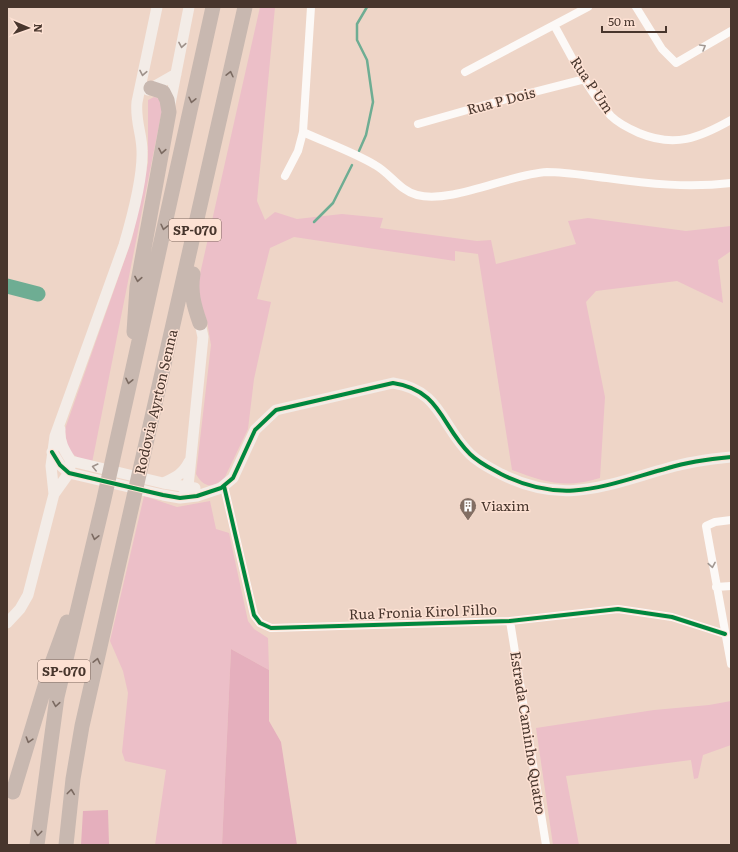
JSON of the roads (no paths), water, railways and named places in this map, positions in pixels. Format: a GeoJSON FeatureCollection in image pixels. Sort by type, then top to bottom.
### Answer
{"type":"FeatureCollection","features":[{"type":"Feature","properties":{"kind":"highway","name":"Rodovia Ayrton Senna"},"geometry":{"type":"LineString","coordinates":[[37,845],[43,792],[58,697],[104,499],[135,353],[213,7]]}},
{"type":"Feature","properties":{"kind":"highway","name":"Rodovia Ayrton Senna"},"geometry":{"type":"LineString","coordinates":[[66,845],[73,779],[82,726],[245,7]]}},
{"type":"Feature","properties":{"kind":"highway"},"geometry":{"type":"LineString","coordinates":[[135,353],[133,323],[137,287],[169,112],[163,92],[151,88]]}},
{"type":"Feature","properties":{"kind":"highway"},"geometry":{"type":"LineString","coordinates":[[200,323],[192,297],[192,275],[224,128],[226,93]]}},
{"type":"Feature","properties":{"kind":"highway"},"geometry":{"type":"LineString","coordinates":[[173,326],[183,317],[194,318],[200,323]]}},
{"type":"Feature","properties":{"kind":"highway"},"geometry":{"type":"LineString","coordinates":[[13,792],[52,663],[70,614],[84,585]]}},
{"type":"Feature","properties":{"kind":"street"},"geometry":{"type":"LineString","coordinates":[[54,494],[51,478],[52,452],[60,423],[124,245],[131,221],[141,168],[142,150],[136,116],[137,102],[157,7]]}},
{"type":"Feature","properties":{"kind":"street"},"geometry":{"type":"LineString","coordinates":[[169,112],[189,7]]}},
{"type":"Feature","properties":{"kind":"street"},"geometry":{"type":"LineString","coordinates":[[285,176],[298,151],[304,132],[311,7]]}},
{"type":"Feature","properties":{"kind":"street"},"geometry":{"type":"LineString","coordinates":[[465,72],[588,7]]}},
{"type":"Feature","properties":{"kind":"street"},"geometry":{"type":"LineString","coordinates":[[636,7],[662,50],[676,62],[731,31]]}},
{"type":"Feature","properties":{"kind":"street","name":"Rua P Um"},"geometry":{"type":"LineString","coordinates":[[554,25],[585,79],[612,117],[630,129],[650,137],[668,141],[686,140],[703,135],[731,120]]}},
{"type":"Feature","properties":{"kind":"street"},"geometry":{"type":"LineString","coordinates":[[137,102],[145,91],[176,74]]}},
{"type":"Feature","properties":{"kind":"street","name":"Rua P Dois"},"geometry":{"type":"LineString","coordinates":[[418,124],[585,79]]}},
{"type":"Feature","properties":{"kind":"street"},"geometry":{"type":"LineString","coordinates":[[304,132],[376,166],[404,189],[416,195],[432,197],[448,195],[530,174],[548,172],[652,184],[703,187],[731,183]]}},
{"type":"Feature","properties":{"kind":"street","name":"Rodovia Ayrton Senna"},"geometry":{"type":"LineString","coordinates":[[180,498],[186,493],[188,486],[203,337],[200,323]]}},
{"type":"Feature","properties":{"kind":"street"},"geometry":{"type":"LineString","coordinates":[[52,452],[60,465],[69,473],[163,496],[180,498],[197,496],[224,486],[233,478],[255,430],[276,410],[393,383],[413,387],[431,400],[461,444],[478,461],[509,478],[538,488],[555,491],[586,490],[672,467],[731,457]]}},
{"type":"Feature","properties":{"kind":"street"},"geometry":{"type":"LineString","coordinates":[[60,423],[59,438],[62,448],[71,461],[163,483],[188,486],[209,491]]}},
{"type":"Feature","properties":{"kind":"street","name":"Rodovia Ayrton Senna"},"geometry":{"type":"LineString","coordinates":[[163,483],[177,477],[185,470],[190,460]]}},
{"type":"Feature","properties":{"kind":"street"},"geometry":{"type":"LineString","coordinates":[[7,623],[20,609],[28,595],[54,494],[69,473],[71,461]]}},
{"type":"Feature","properties":{"kind":"street","name":"Rua Fronia Kirol Filho"},"geometry":{"type":"LineString","coordinates":[[224,486],[254,615],[260,623],[271,628],[510,621],[618,609],[672,617],[725,634]]}},
{"type":"Feature","properties":{"kind":"street"},"geometry":{"type":"LineString","coordinates":[[731,520],[715,522],[706,526],[731,664]]}},
{"type":"Feature","properties":{"kind":"street"},"geometry":{"type":"LineString","coordinates":[[716,587],[731,586]]}},
{"type":"Feature","properties":{"kind":"street","name":"Estrada Caminho Quatro"},"geometry":{"type":"LineString","coordinates":[[510,621],[546,845]]}},
{"type":"Feature","properties":{"kind":"waterway"},"geometry":{"type":"LineString","coordinates":[[359,151],[366,135],[373,102],[367,60],[357,40],[357,24],[367,7]]}},
{"type":"Feature","properties":{"kind":"waterway"},"geometry":{"type":"LineString","coordinates":[[314,222],[333,203],[352,165]]}},
{"type":"Feature","properties":{"kind":"waterway"},"geometry":{"type":"LineString","coordinates":[[7,286],[38,294]]}},
{"type":"Feature","properties":{"kind":"place","name":"Viaxim"},"geometry":{"type":"Point","coordinates":[468,521]}}]}
